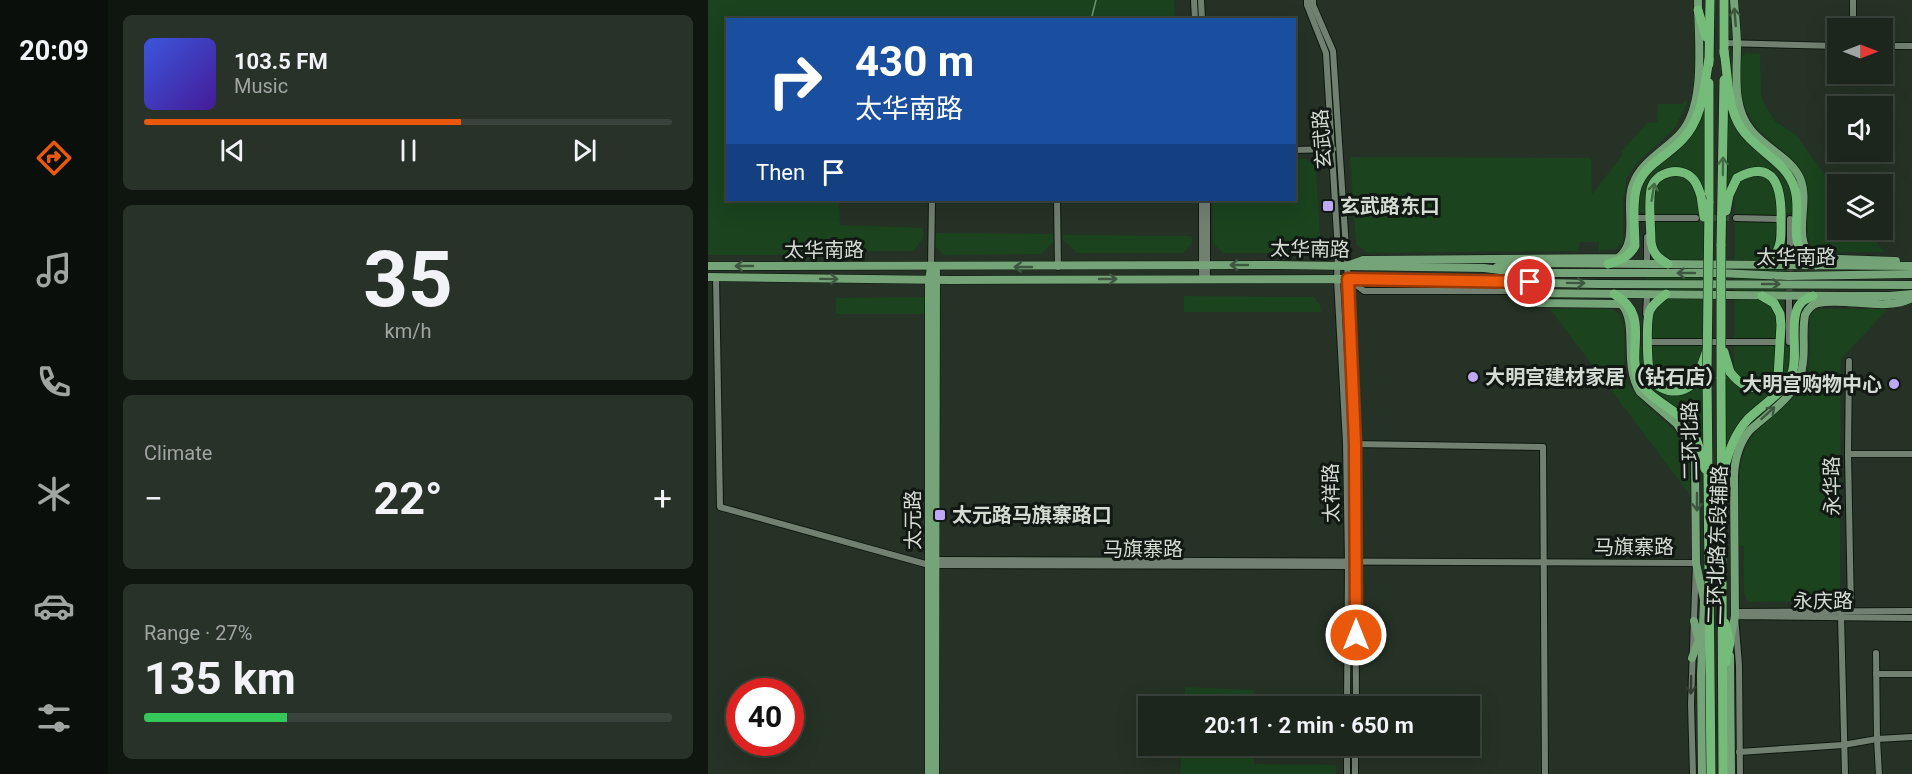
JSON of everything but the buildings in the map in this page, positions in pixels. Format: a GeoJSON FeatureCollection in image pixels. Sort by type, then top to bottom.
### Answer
{"type":"FeatureCollection","features":[{"type":"Feature","properties":{"kind":"highway","name":"二环北路"},"geometry":{"type":"LineString","coordinates":[[1710,0],[1708,345],[1703,374],[1709,486],[1711,774]]}},
{"type":"Feature","properties":{"kind":"highway","name":"二环北路"},"geometry":{"type":"LineString","coordinates":[[1723,774],[1721,480],[1725,375],[1720,338],[1724,0]]}},
{"type":"Feature","properties":{"kind":"highway"},"geometry":{"type":"LineString","coordinates":[[1608,264],[1622,260],[1635,246],[1637,184],[1643,174],[1682,140],[1700,112],[1709,54],[1698,5]]}},
{"type":"Feature","properties":{"kind":"highway"},"geometry":{"type":"LineString","coordinates":[[1724,47],[1735,117],[1748,137],[1788,173],[1796,193],[1796,242],[1805,259],[1816,265]]}},
{"type":"Feature","properties":{"kind":"highway"},"geometry":{"type":"LineString","coordinates":[[1721,246],[1729,195],[1737,178],[1757,171],[1768,174],[1778,186],[1780,195],[1780,245],[1771,259],[1762,264]]}},
{"type":"Feature","properties":{"kind":"highway"},"geometry":{"type":"LineString","coordinates":[[1668,264],[1657,258],[1652,249],[1651,190],[1656,179],[1662,174],[1673,172],[1688,174],[1695,180],[1701,196],[1709,247]]}},
{"type":"Feature","properties":{"kind":"highway"},"geometry":{"type":"LineString","coordinates":[[1614,294],[1622,298],[1632,309],[1636,321],[1636,370],[1641,384],[1689,425],[1698,445],[1709,486]]}},
{"type":"Feature","properties":{"kind":"highway"},"geometry":{"type":"LineString","coordinates":[[1666,294],[1656,301],[1649,314],[1650,376],[1656,385],[1666,390],[1676,391],[1692,384],[1703,374]]}},
{"type":"Feature","properties":{"kind":"highway"},"geometry":{"type":"LineString","coordinates":[[1725,375],[1750,388],[1767,387],[1778,377],[1780,314],[1774,303],[1762,296]]}},
{"type":"Feature","properties":{"kind":"highway"},"geometry":{"type":"LineString","coordinates":[[1721,480],[1730,448],[1738,432],[1746,421],[1791,378],[1795,356],[1797,310],[1801,302],[1813,296]]}},
{"type":"Feature","properties":{"kind":"highway"},"geometry":{"type":"LineString","coordinates":[[1704,600],[1709,613],[1705,628]]}},
{"type":"Feature","properties":{"kind":"highway"},"geometry":{"type":"LineString","coordinates":[[1722,612],[1730,642],[1722,680]]}},
{"type":"Feature","properties":{"kind":"main road"},"geometry":{"type":"LineString","coordinates":[[1734,0],[1737,99],[1741,115],[1762,142],[1782,158],[1799,177],[1802,188],[1794,219],[1805,250],[1812,258],[1895,261],[1910,266]]}},
{"type":"Feature","properties":{"kind":"main road"},"geometry":{"type":"LineString","coordinates":[[1342,266],[1363,260],[1618,258],[1628,247],[1633,218],[1630,196],[1635,178],[1644,165],[1681,133],[1692,114],[1698,94],[1698,5]]}},
{"type":"Feature","properties":{"kind":"main road"},"geometry":{"type":"LineString","coordinates":[[1484,268],[1529,263],[1910,266]]}},
{"type":"Feature","properties":{"kind":"main road","name":"太华南路"},"geometry":{"type":"LineString","coordinates":[[708,266],[1204,265],[1484,268],[1524,273],[1719,273],[1788,276],[1912,274]]}},
{"type":"Feature","properties":{"kind":"main road","name":"太元路"},"geometry":{"type":"LineString","coordinates":[[929,774],[933,267]]}},
{"type":"Feature","properties":{"kind":"main road","name":"太华南路"},"geometry":{"type":"LineString","coordinates":[[712,277],[932,280],[1205,278],[1912,285]]}},
{"type":"Feature","properties":{"kind":"main road"},"geometry":{"type":"LineString","coordinates":[[1484,281],[1521,292],[1912,296]]}},
{"type":"Feature","properties":{"kind":"main road","name":"二环北路东段辅路"},"geometry":{"type":"LineString","coordinates":[[1521,292],[1530,301],[1539,303],[1621,304],[1641,342],[1630,363],[1636,385],[1640,392],[1677,424],[1692,447],[1697,472],[1696,563],[1704,600],[1705,628],[1702,656],[1702,774]]}},
{"type":"Feature","properties":{"kind":"main road","name":"二环北路东段辅路"},"geometry":{"type":"LineString","coordinates":[[1731,774],[1730,642],[1735,614],[1734,475],[1736,456],[1750,430],[1797,385],[1803,370],[1790,342],[1813,305],[1819,302],[1884,304],[1912,296]]}},
{"type":"Feature","properties":{"kind":"main road","name":"太元路"},"geometry":{"type":"LineString","coordinates":[[932,562],[935,774]]}},
{"type":"Feature","properties":{"kind":"main road"},"geometry":{"type":"LineString","coordinates":[[1694,621],[1702,656]]}},
{"type":"Feature","properties":{"kind":"main road"},"geometry":{"type":"LineString","coordinates":[[1692,658],[1705,628]]}},
{"type":"Feature","properties":{"kind":"street"},"geometry":{"type":"LineString","coordinates":[[1194,0],[1195,18]]}},
{"type":"Feature","properties":{"kind":"street"},"geometry":{"type":"LineString","coordinates":[[1201,0],[1202,18]]}},
{"type":"Feature","properties":{"kind":"street","name":"玄武路"},"geometry":{"type":"LineString","coordinates":[[1307,0],[1326,53],[1342,266],[1348,279]]}},
{"type":"Feature","properties":{"kind":"street","name":"玄武路"},"geometry":{"type":"LineString","coordinates":[[1313,0],[1317,16],[1333,51],[1340,149],[1342,266],[1337,279]]}},
{"type":"Feature","properties":{"kind":"street"},"geometry":{"type":"LineString","coordinates":[[1853,0],[1853,18]]}},
{"type":"Feature","properties":{"kind":"street"},"geometry":{"type":"LineString","coordinates":[[1724,47],[1737,44],[1827,46]]}},
{"type":"Feature","properties":{"kind":"street"},"geometry":{"type":"LineString","coordinates":[[1893,46],[1912,46]]}},
{"type":"Feature","properties":{"kind":"street"},"geometry":{"type":"LineString","coordinates":[[1296,150],[1340,149]]}},
{"type":"Feature","properties":{"kind":"street"},"geometry":{"type":"LineString","coordinates":[[932,201],[933,267]]}},
{"type":"Feature","properties":{"kind":"street"},"geometry":{"type":"LineString","coordinates":[[1057,201],[1058,267]]}},
{"type":"Feature","properties":{"kind":"street"},"geometry":{"type":"LineString","coordinates":[[1202,201],[1205,278]]}},
{"type":"Feature","properties":{"kind":"street"},"geometry":{"type":"LineString","coordinates":[[1204,265],[1207,201]]}},
{"type":"Feature","properties":{"kind":"street"},"geometry":{"type":"LineString","coordinates":[[1633,218],[1696,218]]}},
{"type":"Feature","properties":{"kind":"street"},"geometry":{"type":"LineString","coordinates":[[1647,261],[1650,218]]}},
{"type":"Feature","properties":{"kind":"street"},"geometry":{"type":"LineString","coordinates":[[1736,218],[1777,219]]}},
{"type":"Feature","properties":{"kind":"street"},"geometry":{"type":"LineString","coordinates":[[1790,261],[1794,219]]}},
{"type":"Feature","properties":{"kind":"street","name":"马旗寨路"},"geometry":{"type":"LineString","coordinates":[[712,277],[720,507],[932,562],[1696,563]]}},
{"type":"Feature","properties":{"kind":"street","name":"太祥路"},"geometry":{"type":"LineString","coordinates":[[1337,279],[1346,443],[1347,696]]}},
{"type":"Feature","properties":{"kind":"street"},"geometry":{"type":"LineString","coordinates":[[1348,279],[1364,291],[1521,292]]}},
{"type":"Feature","properties":{"kind":"street","name":"太祥路"},"geometry":{"type":"LineString","coordinates":[[1348,279],[1355,444],[1356,696]]}},
{"type":"Feature","properties":{"kind":"street"},"geometry":{"type":"LineString","coordinates":[[1647,297],[1641,342],[1790,342],[1789,300]]}},
{"type":"Feature","properties":{"kind":"street","name":"永华路"},"geometry":{"type":"LineString","coordinates":[[1849,361],[1851,611]]}},
{"type":"Feature","properties":{"kind":"street"},"geometry":{"type":"LineString","coordinates":[[1346,443],[1543,447],[1545,774]]}},
{"type":"Feature","properties":{"kind":"street"},"geometry":{"type":"LineString","coordinates":[[1848,454],[1912,454]]}},
{"type":"Feature","properties":{"kind":"street"},"geometry":{"type":"LineString","coordinates":[[1693,774],[1692,658],[1696,563]]}},
{"type":"Feature","properties":{"kind":"street","name":"永庆路"},"geometry":{"type":"LineString","coordinates":[[1841,615],[1851,611],[1912,611]]}},
{"type":"Feature","properties":{"kind":"street"},"geometry":{"type":"LineString","coordinates":[[1735,614],[1739,665],[1740,774]]}},
{"type":"Feature","properties":{"kind":"street","name":"永庆路"},"geometry":{"type":"LineString","coordinates":[[1735,614],[1912,618]]}},
{"type":"Feature","properties":{"kind":"street"},"geometry":{"type":"LineString","coordinates":[[1841,615],[1845,774]]}},
{"type":"Feature","properties":{"kind":"street"},"geometry":{"type":"LineString","coordinates":[[1876,654],[1879,774]]}},
{"type":"Feature","properties":{"kind":"street"},"geometry":{"type":"LineString","coordinates":[[1876,674],[1912,674]]}},
{"type":"Feature","properties":{"kind":"street"},"geometry":{"type":"LineString","coordinates":[[1739,752],[1843,745],[1877,739],[1912,737]]}},
{"type":"Feature","properties":{"kind":"street"},"geometry":{"type":"LineString","coordinates":[[1347,756],[1347,774]]}},
{"type":"Feature","properties":{"kind":"street"},"geometry":{"type":"LineString","coordinates":[[1355,774],[1356,756]]}},
{"type":"Feature","properties":{"kind":"green space"},"geometry":{"type":"Polygon","coordinates":[[[708,0],[1174,0],[1175,18],[726,18],[726,201],[839,201],[840,225],[923,228],[923,238],[914,251],[825,251],[825,255],[708,255],[708,0]]]}},
{"type":"Feature","properties":{"kind":"green space"},"geometry":{"type":"Polygon","coordinates":[[[1746,53],[1760,54],[1763,102],[1775,121],[1796,135],[1827,177],[1827,240],[1873,240],[1885,252],[1822,252],[1812,247],[1808,233],[1806,183],[1793,162],[1759,129],[1746,109],[1742,97],[1741,58],[1746,53]]]}},
{"type":"Feature","properties":{"kind":"green space"},"geometry":{"type":"Polygon","coordinates":[[[1688,101],[1675,128],[1636,164],[1627,178],[1623,200],[1623,241],[1616,249],[1599,251],[1599,242],[1580,242],[1578,251],[1368,253],[1356,244],[1350,157],[1591,158],[1592,194],[1622,156],[1622,151],[1647,123],[1657,122],[1658,104],[1683,104],[1688,101]]]}},
{"type":"Feature","properties":{"kind":"green space"},"geometry":{"type":"Polygon","coordinates":[[[1703,113],[1703,446],[1689,428],[1646,384],[1640,372],[1638,347],[1646,347],[1647,213],[1639,212],[1640,190],[1646,176],[1703,113]]]}},
{"type":"Feature","properties":{"kind":"green space"},"geometry":{"type":"Polygon","coordinates":[[[1727,113],[1740,136],[1788,181],[1792,197],[1792,213],[1784,213],[1784,347],[1791,347],[1789,375],[1727,448],[1726,375],[1734,367],[1735,191],[1726,187],[1727,113]]]}},
{"type":"Feature","properties":{"kind":"green space"},"geometry":{"type":"Polygon","coordinates":[[[1296,159],[1307,159],[1316,167],[1320,237],[1325,238],[1325,247],[1318,253],[1223,253],[1213,243],[1213,201],[1296,201],[1296,159]]]}},
{"type":"Feature","properties":{"kind":"green space"},"geometry":{"type":"Polygon","coordinates":[[[936,233],[1051,234],[1054,235],[1054,241],[1042,254],[943,255],[933,243],[933,236],[936,233]]]}},
{"type":"Feature","properties":{"kind":"green space"},"geometry":{"type":"Polygon","coordinates":[[[1063,235],[1189,236],[1192,237],[1192,243],[1183,253],[1077,253],[1063,240],[1063,235]]]}},
{"type":"Feature","properties":{"kind":"green space"},"geometry":{"type":"Polygon","coordinates":[[[1184,296],[1314,297],[1320,305],[1321,312],[1184,312],[1184,296]]]}},
{"type":"Feature","properties":{"kind":"green space"},"geometry":{"type":"Polygon","coordinates":[[[925,297],[925,314],[836,314],[836,298],[925,297]]]}},
{"type":"Feature","properties":{"kind":"green space"},"geometry":{"type":"Polygon","coordinates":[[[1550,309],[1612,309],[1619,314],[1624,332],[1624,364],[1628,383],[1639,398],[1673,430],[1685,447],[1688,456],[1690,495],[1550,309]]]}},
{"type":"Feature","properties":{"kind":"green space"},"geometry":{"type":"Polygon","coordinates":[[[1820,309],[1888,309],[1841,359],[1840,596],[1832,601],[1748,602],[1744,593],[1744,546],[1739,545],[1739,494],[1743,455],[1753,435],[1797,394],[1803,384],[1809,365],[1810,317],[1813,311],[1820,309]]]}},
{"type":"Feature","properties":{"kind":"green space"},"geometry":{"type":"Polygon","coordinates":[[[1185,687],[1254,690],[1254,696],[1185,696],[1185,687]]]}},
{"type":"Feature","properties":{"kind":"green space"},"geometry":{"type":"Polygon","coordinates":[[[1181,756],[1254,756],[1254,764],[1336,765],[1336,774],[1180,774],[1181,756]]]}},
{"type":"Feature","properties":{"kind":"waterway"},"geometry":{"type":"LineString","coordinates":[[1092,18],[1096,0]]}},
{"type":"Feature","properties":{"kind":"tunnel"},"geometry":{"type":"LineString","coordinates":[[1696,218],[1736,218]]}},
{"type":"Feature","properties":{"kind":"tunnel"},"geometry":{"type":"LineString","coordinates":[[1789,300],[1790,262]]}},
{"type":"Feature","properties":{"kind":"place","name":"玄武路东口"},"geometry":{"type":"Point","coordinates":[1328,206]}},
{"type":"Feature","properties":{"kind":"place","name":"大明宫建材家居（钻石店）"},"geometry":{"type":"Point","coordinates":[1473,377]}},
{"type":"Feature","properties":{"kind":"place","name":"大明宫购物中心"},"geometry":{"type":"Point","coordinates":[1894,384]}},
{"type":"Feature","properties":{"kind":"place","name":"太元路马旗寨路口"},"geometry":{"type":"Point","coordinates":[940,515]}},
{"type":"Feature","properties":{"kind":"route"},"geometry":{"type":"LineString","coordinates":[[1356,635],[1355,444],[1348,279],[1530,282]]}}]}
